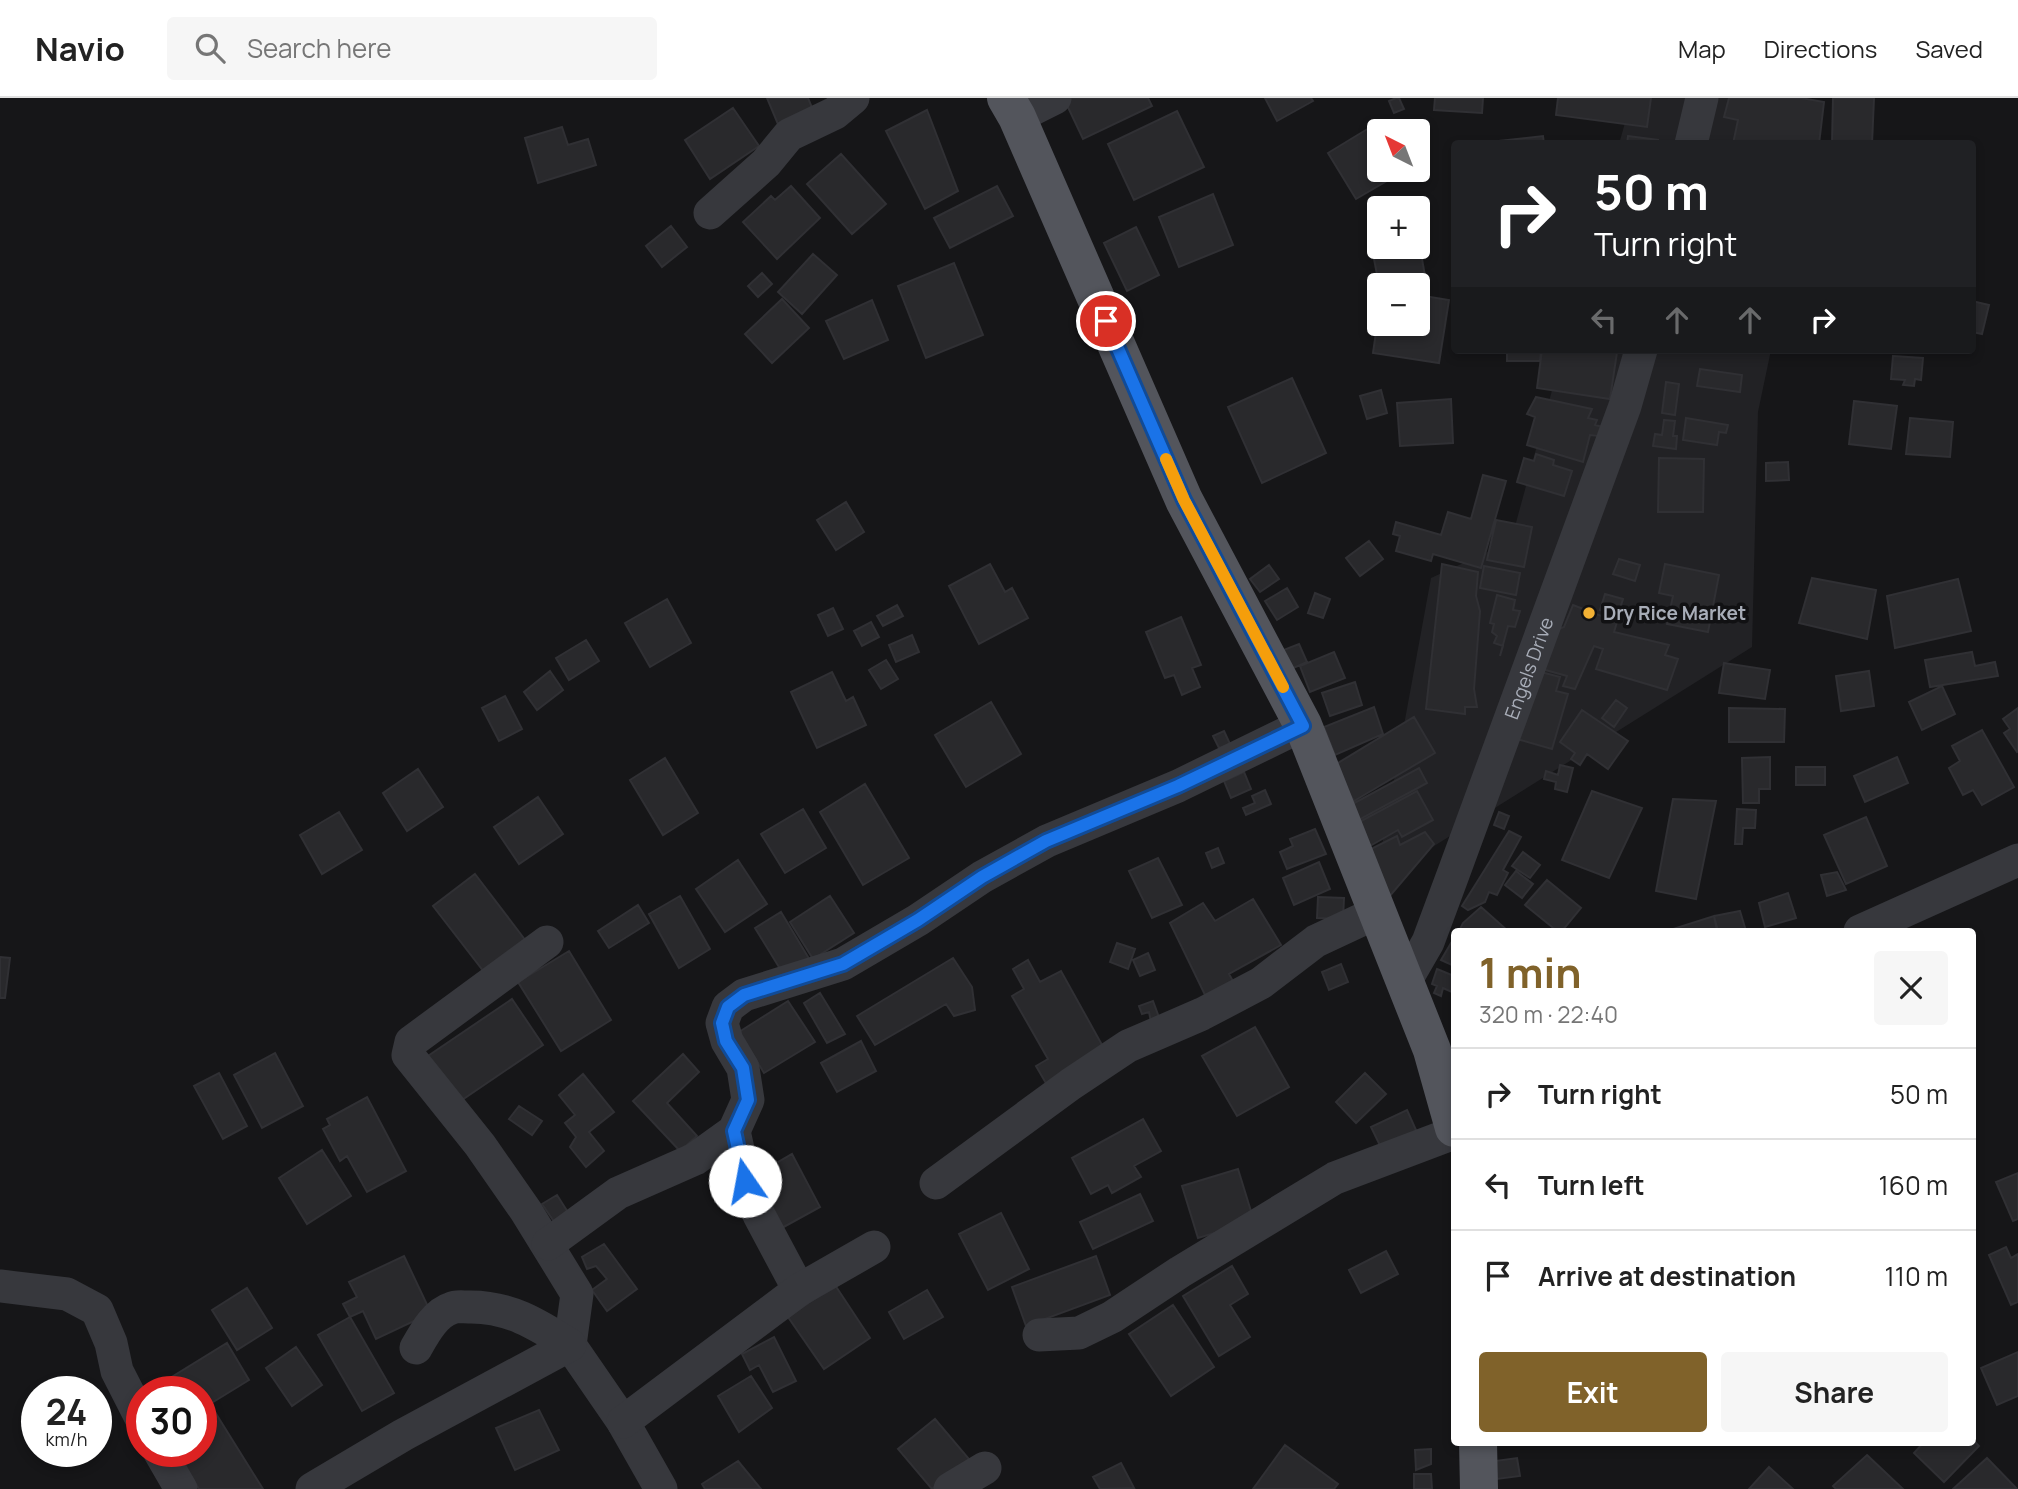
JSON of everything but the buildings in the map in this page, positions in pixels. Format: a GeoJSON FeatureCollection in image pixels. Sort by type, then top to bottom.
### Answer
{"type":"FeatureCollection","features":[{"type":"Feature","properties":{"kind":"main road"},"geometry":{"type":"LineString","coordinates":[[1012,108],[1184,500],[1303,726],[1432,1050],[1451,1120]]}},
{"type":"Feature","properties":{"kind":"main road"},"geometry":{"type":"LineString","coordinates":[[1478,1446],[1479,1489]]}},
{"type":"Feature","properties":{"kind":"street"},"geometry":{"type":"LineString","coordinates":[[710,213],[766,163],[789,135],[835,113],[853,98]]}},
{"type":"Feature","properties":{"kind":"street"},"geometry":{"type":"LineString","coordinates":[[1012,108],[1055,98]]}},
{"type":"Feature","properties":{"kind":"street"},"geometry":{"type":"LineString","coordinates":[[1692,140],[1702,98]]}},
{"type":"Feature","properties":{"kind":"street","name":"Engels Drive"},"geometry":{"type":"LineString","coordinates":[[1405,982],[1428,942],[1625,406],[1640,354]]}},
{"type":"Feature","properties":{"kind":"street"},"geometry":{"type":"LineString","coordinates":[[548,1244],[618,1194],[695,1159],[734,1131],[748,1100],[743,1068],[726,1041],[722,1023],[728,1007],[744,995],[843,964],[918,920],[982,877],[1046,841],[1178,786],[1303,726]]}},
{"type":"Feature","properties":{"kind":"street"},"geometry":{"type":"LineString","coordinates":[[1867,928],[2018,860]]}},
{"type":"Feature","properties":{"kind":"street"},"geometry":{"type":"LineString","coordinates":[[936,1183],[1071,1084],[1128,1046],[1202,1014],[1261,983],[1316,941],[1377,912]]}},
{"type":"Feature","properties":{"kind":"street"},"geometry":{"type":"LineString","coordinates":[[547,942],[411,1042],[408,1055],[480,1145],[548,1244],[577,1294],[570,1345]]}},
{"type":"Feature","properties":{"kind":"street"},"geometry":{"type":"LineString","coordinates":[[734,1131],[745,1181],[759,1215],[799,1290]]}},
{"type":"Feature","properties":{"kind":"street"},"geometry":{"type":"LineString","coordinates":[[1039,1335],[1079,1332],[1112,1317],[1180,1272],[1335,1178],[1451,1132]]}},
{"type":"Feature","properties":{"kind":"street"},"geometry":{"type":"LineString","coordinates":[[623,1422],[799,1290],[874,1247]]}},
{"type":"Feature","properties":{"kind":"street"},"geometry":{"type":"LineString","coordinates":[[0,1286],[67,1294],[97,1310],[111,1343],[117,1371],[126,1389]]}},
{"type":"Feature","properties":{"kind":"street"},"geometry":{"type":"LineString","coordinates":[[416,1348],[431,1323],[450,1308],[476,1307],[507,1311],[533,1321],[570,1345],[623,1422],[661,1489]]}},
{"type":"Feature","properties":{"kind":"street"},"geometry":{"type":"LineString","coordinates":[[312,1489],[403,1435],[570,1345]]}},
{"type":"Feature","properties":{"kind":"street"},"geometry":{"type":"LineString","coordinates":[[168,1467],[181,1489]]}},
{"type":"Feature","properties":{"kind":"street"},"geometry":{"type":"LineString","coordinates":[[950,1489],[985,1468]]}},
{"type":"Feature","properties":{"kind":"shaded area"},"geometry":{"type":"Polygon","coordinates":[[[1632,98],[1754,98],[1796,140],[1620,140],[1632,98]]]}},
{"type":"Feature","properties":{"kind":"shaded area","name":"Dry Rice Market"},"geometry":{"type":"Polygon","coordinates":[[[1562,354],[1770,354],[1758,412],[1752,647],[1375,883],[1431,578],[1511,541],[1562,354]]]}},
{"type":"Feature","properties":{"kind":"slow traffic"},"geometry":{"type":"LineString","coordinates":[[1166,459],[1184,500],[1283,687]]}},
{"type":"Feature","properties":{"kind":"place","name":"Dry Rice Market"},"geometry":{"type":"Point","coordinates":[1589,613]}},
{"type":"Feature","properties":{"kind":"route"},"geometry":{"type":"LineString","coordinates":[[745,1181],[734,1131],[748,1100],[743,1068],[726,1041],[722,1023],[728,1007],[744,995],[843,964],[918,920],[982,877],[1046,841],[1178,786],[1303,726],[1184,500],[1106,321]]}}]}
